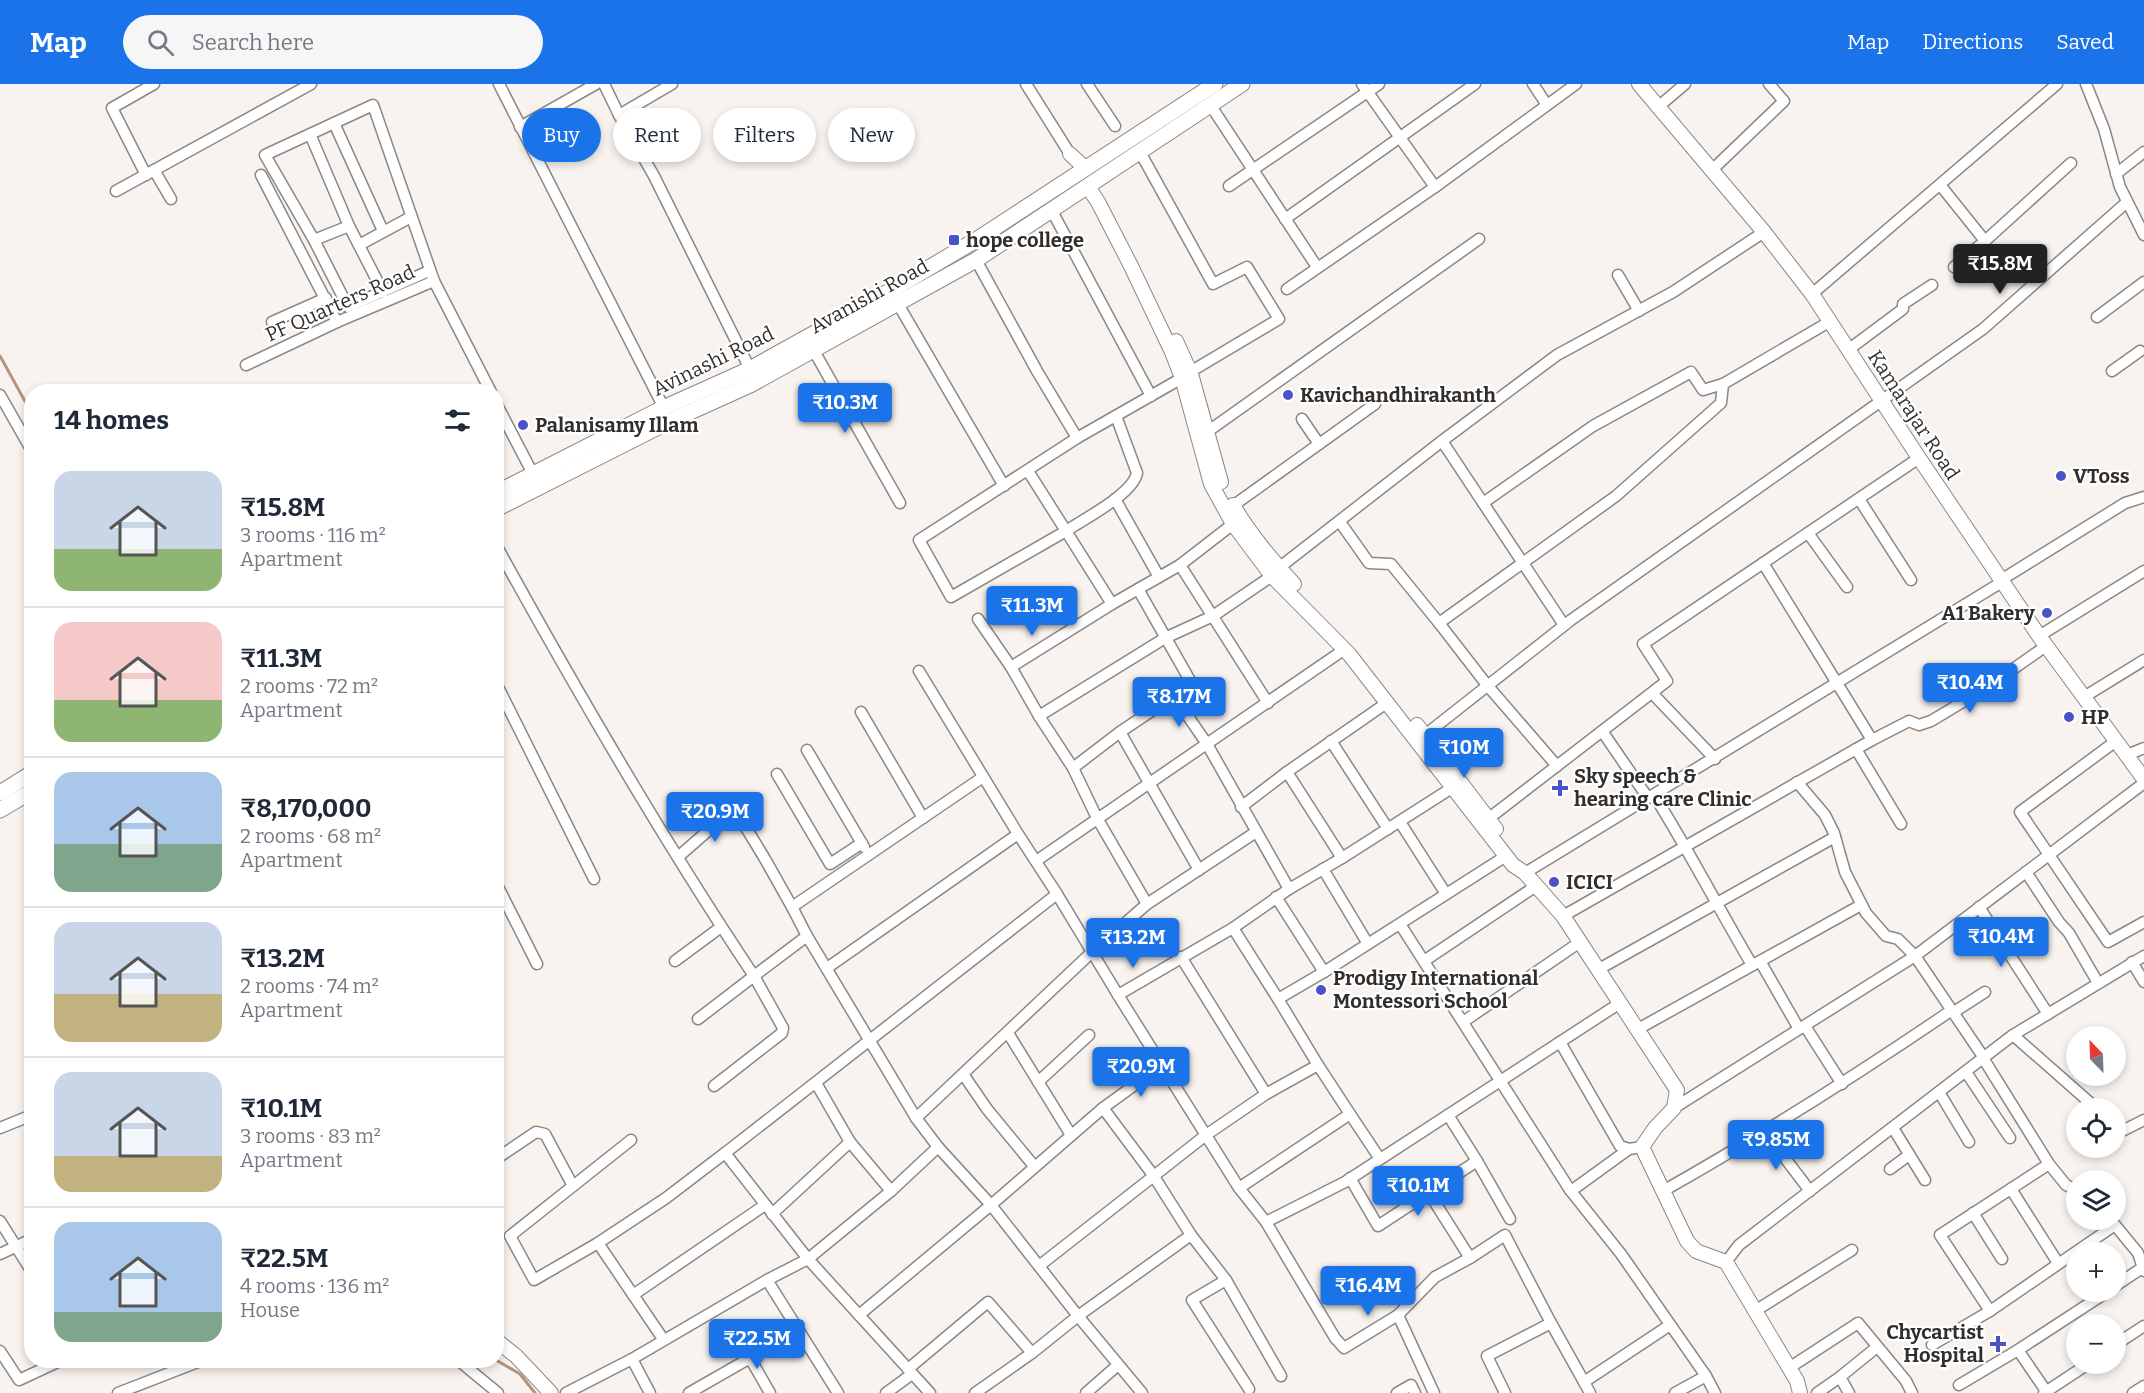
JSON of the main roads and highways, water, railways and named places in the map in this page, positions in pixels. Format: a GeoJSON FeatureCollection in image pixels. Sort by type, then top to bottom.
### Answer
{"type":"FeatureCollection","features":[{"type":"Feature","properties":{"kind":"main road","name":"Avinashi Road"},"geometry":{"type":"LineString","coordinates":[[504,489],[664,408],[750,369],[913,277],[976,240],[1215,84]]}},
{"type":"Feature","properties":{"kind":"main road","name":"Avanishi Road"},"geometry":{"type":"LineString","coordinates":[[504,505],[668,422],[750,385],[976,260],[1242,84]]}},
{"type":"Feature","properties":{"kind":"main road"},"geometry":{"type":"LineString","coordinates":[[913,277],[921,291]]}},
{"type":"Feature","properties":{"kind":"main road"},"geometry":{"type":"LineString","coordinates":[[0,793],[24,778]]}},
{"type":"Feature","properties":{"kind":"main road"},"geometry":{"type":"LineString","coordinates":[[0,810],[24,796]]}},
{"type":"Feature","properties":{"kind":"waterway"},"geometry":{"type":"LineString","coordinates":[[0,356],[24,400]]}},
{"type":"Feature","properties":{"kind":"waterway"},"geometry":{"type":"LineString","coordinates":[[504,1365],[520,1374],[535,1393]]}},
{"type":"Feature","properties":{"kind":"place","name":"hope college"},"geometry":{"type":"Point","coordinates":[954,240]}},
{"type":"Feature","properties":{"kind":"place","name":"Kavichandhirakanth"},"geometry":{"type":"Point","coordinates":[1288,395]}},
{"type":"Feature","properties":{"kind":"place","name":"Palanisamy Illam"},"geometry":{"type":"Point","coordinates":[523,425]}},
{"type":"Feature","properties":{"kind":"place","name":"VToss"},"geometry":{"type":"Point","coordinates":[2061,476]}},
{"type":"Feature","properties":{"kind":"place","name":"A1 Bakery"},"geometry":{"type":"Point","coordinates":[2047,613]}},
{"type":"Feature","properties":{"kind":"place","name":"HP"},"geometry":{"type":"Point","coordinates":[2069,717]}},
{"type":"Feature","properties":{"kind":"place","name":"Sky speech & hearing care Clinic"},"geometry":{"type":"Point","coordinates":[1560,788]}},
{"type":"Feature","properties":{"kind":"place","name":"ICICI"},"geometry":{"type":"Point","coordinates":[1554,882]}},
{"type":"Feature","properties":{"kind":"place","name":"Prodigy International Montessori School"},"geometry":{"type":"Point","coordinates":[1321,990]}},
{"type":"Feature","properties":{"kind":"place","name":"Chycartist Hospital"},"geometry":{"type":"Point","coordinates":[1998,1344]}}]}
